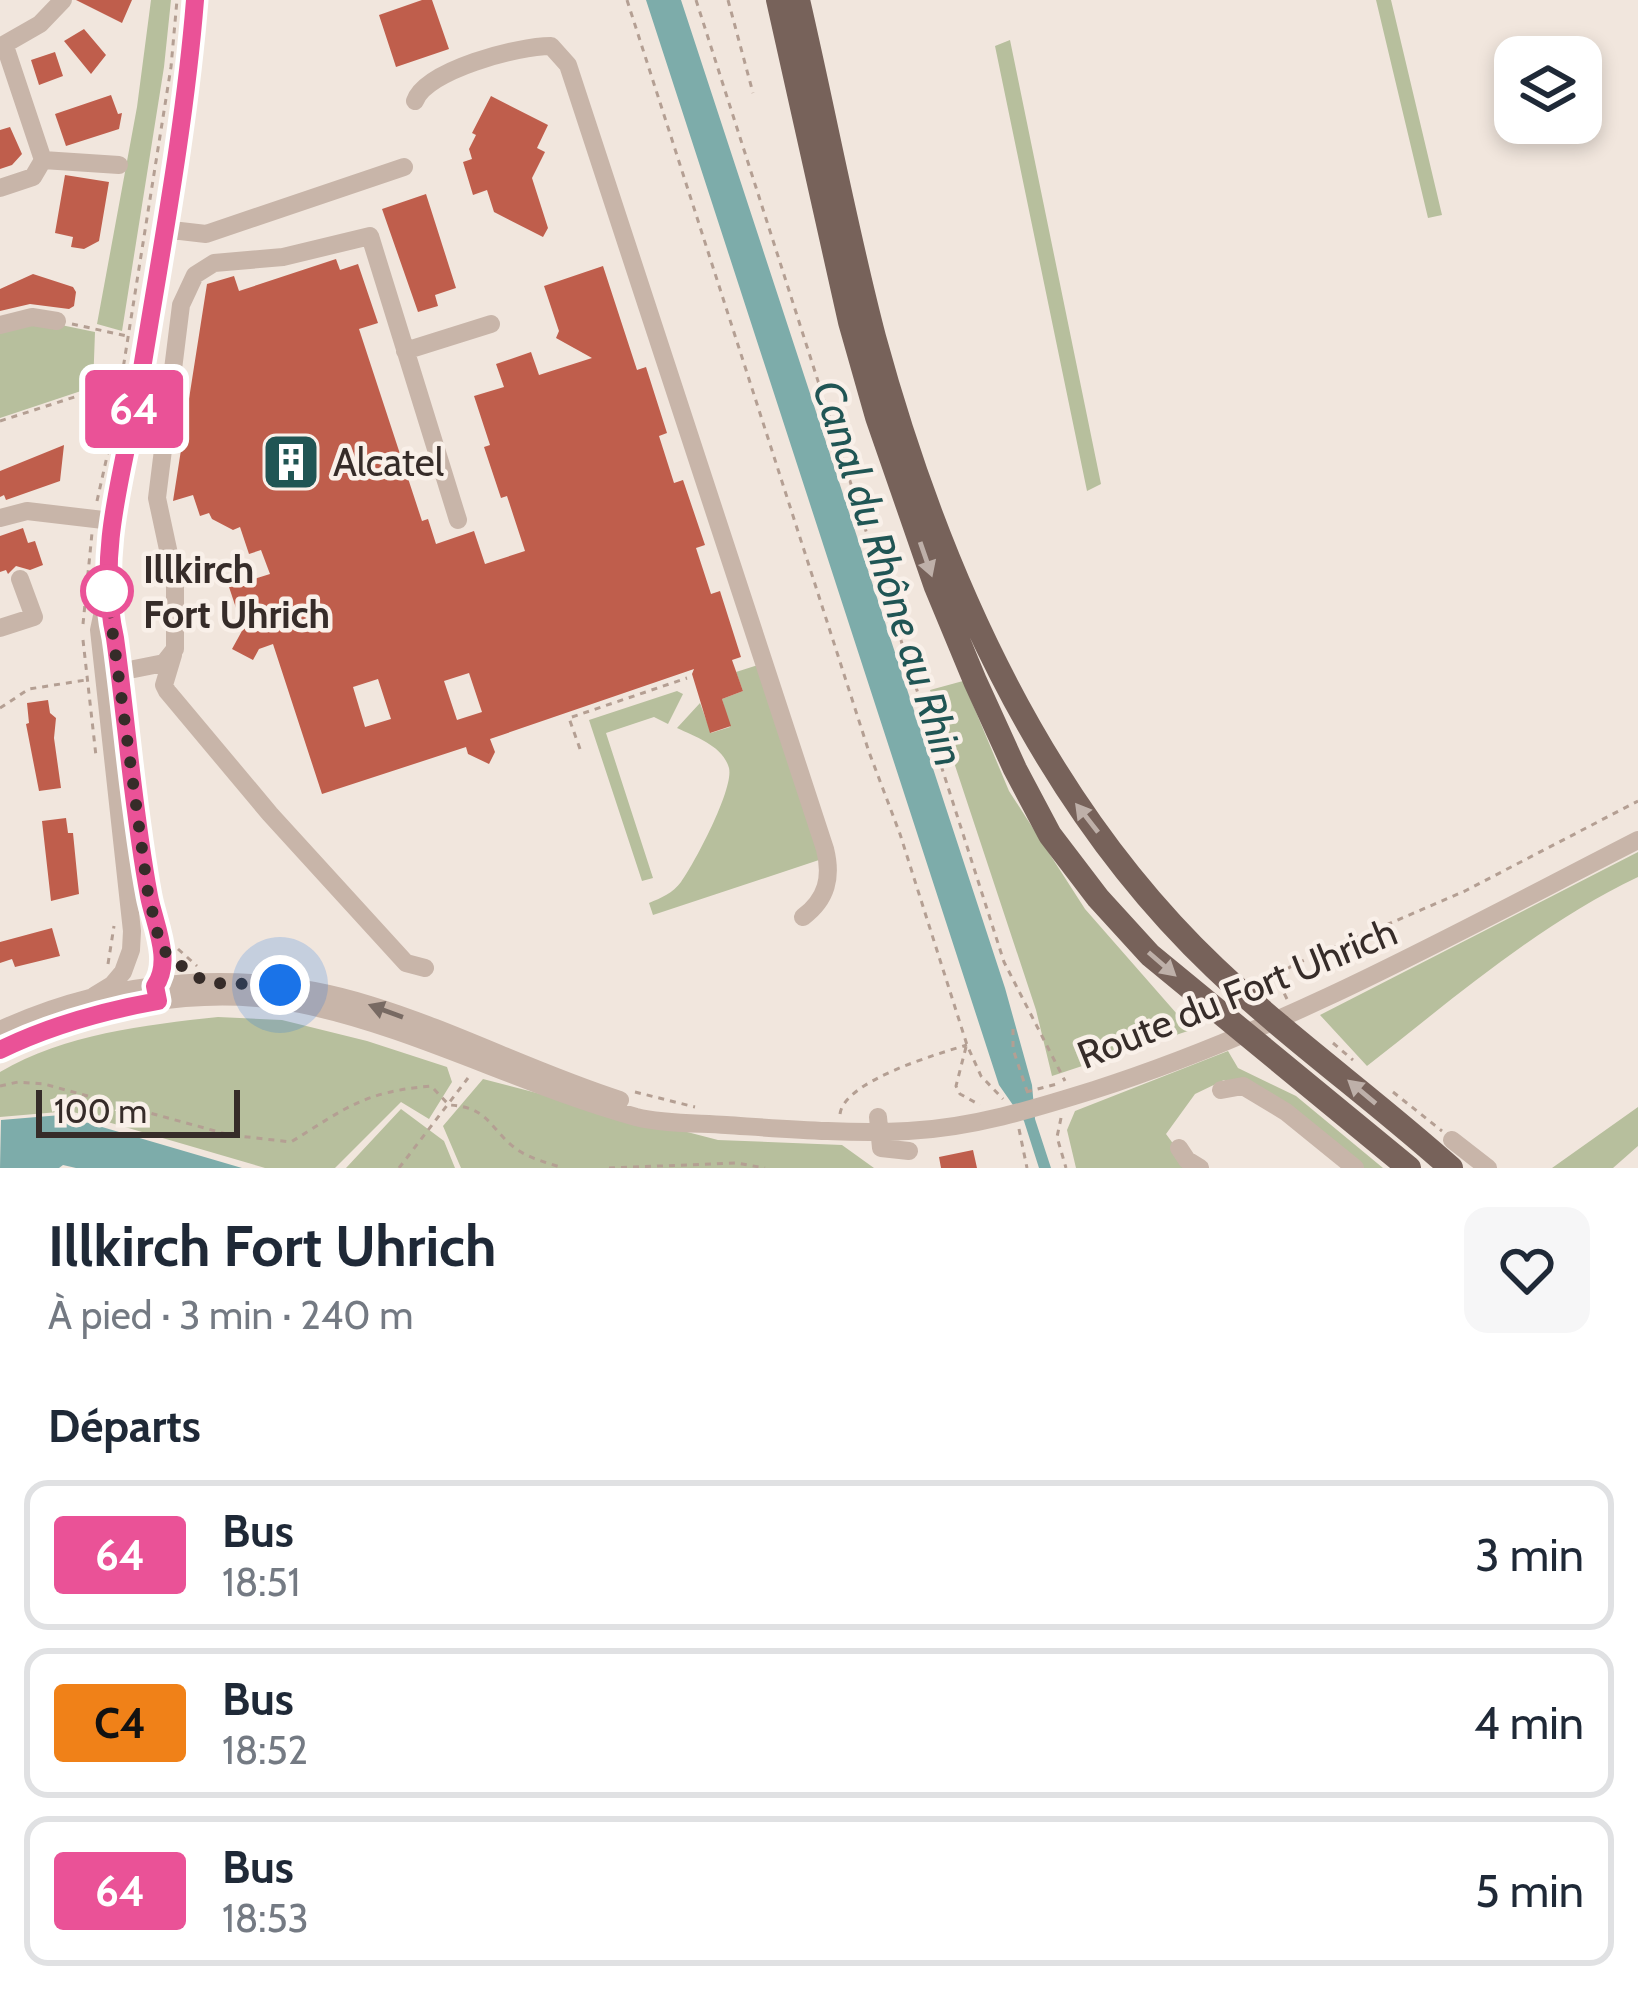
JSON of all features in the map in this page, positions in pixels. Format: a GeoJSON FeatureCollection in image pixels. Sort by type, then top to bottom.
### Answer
{"type":"FeatureCollection","features":[{"type":"Feature","properties":{"kind":"main road"},"geometry":{"type":"LineString","coordinates":[[778,0],[850,322],[877,417],[944,606],[1006,752],[1041,818],[1098,898],[1150,956],[1409,1168]]}},
{"type":"Feature","properties":{"kind":"main road"},"geometry":{"type":"LineString","coordinates":[[799,0],[874,337],[919,478],[1011,696],[1064,788],[1133,877],[1214,968],[1451,1168]]}},
{"type":"Feature","properties":{"kind":"street"},"geometry":{"type":"LineString","coordinates":[[43,160],[2,47],[40,24],[63,0]]}},
{"type":"Feature","properties":{"kind":"street"},"geometry":{"type":"LineString","coordinates":[[94,996],[119,976],[131,950],[104,515],[140,377],[189,68],[195,0]]}},
{"type":"Feature","properties":{"kind":"street"},"geometry":{"type":"LineString","coordinates":[[415,101],[418,92],[437,76],[530,47],[551,46],[568,65],[825,849],[826,887],[816,906],[803,917]]}},
{"type":"Feature","properties":{"kind":"street"},"geometry":{"type":"LineString","coordinates":[[43,160],[119,165]]}},
{"type":"Feature","properties":{"kind":"street"},"geometry":{"type":"LineString","coordinates":[[0,188],[33,177],[43,160]]}},
{"type":"Feature","properties":{"kind":"street"},"geometry":{"type":"LineString","coordinates":[[163,229],[206,234],[404,166]]}},
{"type":"Feature","properties":{"kind":"street"},"geometry":{"type":"LineString","coordinates":[[164,685],[177,625],[175,582],[157,498],[182,304],[195,275],[214,263],[283,257],[370,236],[458,520]]}},
{"type":"Feature","properties":{"kind":"street"},"geometry":{"type":"LineString","coordinates":[[0,325],[32,317],[57,321]]}},
{"type":"Feature","properties":{"kind":"street"},"geometry":{"type":"LineString","coordinates":[[405,351],[491,324]]}},
{"type":"Feature","properties":{"kind":"street"},"geometry":{"type":"LineString","coordinates":[[0,518],[27,511],[104,515]]}},
{"type":"Feature","properties":{"kind":"street"},"geometry":{"type":"LineString","coordinates":[[0,628],[34,616],[20,579]]}},
{"type":"Feature","properties":{"kind":"street"},"geometry":{"type":"LineString","coordinates":[[134,669],[153,667],[172,655]]}},
{"type":"Feature","properties":{"kind":"street"},"geometry":{"type":"LineString","coordinates":[[114,693],[164,685]]}},
{"type":"Feature","properties":{"kind":"street"},"geometry":{"type":"LineString","coordinates":[[164,685],[270,814],[406,963],[425,968]]}},
{"type":"Feature","properties":{"kind":"street"},"geometry":{"type":"LineString","coordinates":[[114,693],[161,948],[156,993]]}},
{"type":"Feature","properties":{"kind":"street","name":"Route du Fort Uhrich"},"geometry":{"type":"LineString","coordinates":[[0,1030],[94,996],[156,993],[300,1004],[643,1119],[878,1124],[909,1150],[1205,1050],[1428,950],[1638,840]]}},
{"type":"Feature","properties":{"kind":"street"},"geometry":{"type":"LineString","coordinates":[[161,948],[192,975],[212,983]]}},
{"type":"Feature","properties":{"kind":"street"},"geometry":{"type":"LineString","coordinates":[[131,950],[156,993]]}},
{"type":"Feature","properties":{"kind":"street","name":"Route du Fort Uhrich"},"geometry":{"type":"LineString","coordinates":[[0,1050],[38,1031],[156,993],[212,983],[280,985],[372,1005],[694,1123]]}},
{"type":"Feature","properties":{"kind":"street"},"geometry":{"type":"LineString","coordinates":[[1221,1090],[1243,1086],[1286,1112],[1355,1168]]}},
{"type":"Feature","properties":{"kind":"street"},"geometry":{"type":"LineString","coordinates":[[1452,1140],[1488,1168]]}},
{"type":"Feature","properties":{"kind":"street"},"geometry":{"type":"LineString","coordinates":[[1179,1148],[1200,1168]]}},
{"type":"Feature","properties":{"kind":"path"},"geometry":{"type":"LineString","coordinates":[[116,416],[171,67],[177,0]]}},
{"type":"Feature","properties":{"kind":"path"},"geometry":{"type":"LineString","coordinates":[[626,0],[967,1045],[956,1086],[959,1094],[980,1106]]}},
{"type":"Feature","properties":{"kind":"path"},"geometry":{"type":"LineString","coordinates":[[696,0],[1004,962],[1035,1029],[1057,1063],[1063,1099],[1057,1130],[1066,1168]]}},
{"type":"Feature","properties":{"kind":"path"},"geometry":{"type":"LineString","coordinates":[[728,0],[753,93]]}},
{"type":"Feature","properties":{"kind":"path"},"geometry":{"type":"LineString","coordinates":[[57,321],[128,337]]}},
{"type":"Feature","properties":{"kind":"path"},"geometry":{"type":"LineString","coordinates":[[0,421],[121,382]]}},
{"type":"Feature","properties":{"kind":"path"},"geometry":{"type":"LineString","coordinates":[[104,515],[112,433]]}},
{"type":"Feature","properties":{"kind":"path"},"geometry":{"type":"LineString","coordinates":[[580,749],[569,718],[687,678]]}},
{"type":"Feature","properties":{"kind":"path"},"geometry":{"type":"LineString","coordinates":[[0,708],[29,689],[86,680]]}},
{"type":"Feature","properties":{"kind":"path"},"geometry":{"type":"LineString","coordinates":[[1286,996],[1280,974],[1293,965],[1465,890],[1636,803],[1638,812]]}},
{"type":"Feature","properties":{"kind":"path"},"geometry":{"type":"LineString","coordinates":[[1013,1029],[1013,1049],[1030,1098]]}},
{"type":"Feature","properties":{"kind":"path"},"geometry":{"type":"LineString","coordinates":[[839,1116],[851,1094],[918,1060],[967,1045]]}},
{"type":"Feature","properties":{"kind":"path"},"geometry":{"type":"LineString","coordinates":[[399,1168],[468,1078]]}},
{"type":"Feature","properties":{"kind":"path"},"geometry":{"type":"LineString","coordinates":[[0,1086],[44,1084],[230,1135],[292,1142],[353,1102],[430,1086],[449,1106],[469,1106],[498,1126],[514,1148],[562,1168]]}},
{"type":"Feature","properties":{"kind":"path"},"geometry":{"type":"LineString","coordinates":[[608,1168],[736,1163],[765,1168]]}},
{"type":"Feature","properties":{"kind":"green space"},"geometry":{"type":"Polygon","coordinates":[[[151,0],[171,0],[122,331],[97,324],[137,107],[151,0]]]}},
{"type":"Feature","properties":{"kind":"green space"},"geometry":{"type":"Polygon","coordinates":[[[1376,0],[1391,0],[1442,215],[1428,218],[1376,0]]]}},
{"type":"Feature","properties":{"kind":"green space"},"geometry":{"type":"Polygon","coordinates":[[[1010,40],[1101,484],[1087,491],[995,46],[1010,40]]]}},
{"type":"Feature","properties":{"kind":"green space"},"geometry":{"type":"Polygon","coordinates":[[[32,319],[95,332],[93,387],[0,418],[0,330],[32,319]]]}},
{"type":"Feature","properties":{"kind":"green space"},"geometry":{"type":"Polygon","coordinates":[[[758,665],[822,859],[653,915],[649,903],[674,889],[695,860],[729,778],[721,754],[677,728],[700,703],[711,733],[730,727],[722,699],[743,691],[736,672],[758,665]]]}},
{"type":"Feature","properties":{"kind":"green space"},"geometry":{"type":"Polygon","coordinates":[[[963,681],[1009,791],[1085,909],[1191,1030],[1052,1076],[1036,1010],[930,690],[963,681]]]}},
{"type":"Feature","properties":{"kind":"green space"},"geometry":{"type":"Polygon","coordinates":[[[677,691],[683,694],[668,724],[654,717],[606,733],[653,878],[642,881],[589,720],[677,691]]]}},
{"type":"Feature","properties":{"kind":"green space"},"geometry":{"type":"Polygon","coordinates":[[[1638,852],[1638,877],[1531,940],[1367,1066],[1320,1015],[1638,852]]]}},
{"type":"Feature","properties":{"kind":"green space"},"geometry":{"type":"Polygon","coordinates":[[[218,1017],[282,1020],[367,1041],[447,1067],[452,1082],[429,1119],[401,1102],[335,1168],[265,1168],[70,1111],[0,1117],[0,1072],[25,1059],[106,1033],[218,1017]]]}},
{"type":"Feature","properties":{"kind":"green space"},"geometry":{"type":"Polygon","coordinates":[[[1228,1051],[1238,1068],[1296,1096],[1383,1168],[1363,1168],[1224,1080],[1195,1094],[1166,1134],[1191,1168],[1076,1168],[1067,1130],[1075,1111],[1228,1051]]]}},
{"type":"Feature","properties":{"kind":"green space"},"geometry":{"type":"Polygon","coordinates":[[[483,1079],[718,1140],[842,1145],[874,1168],[461,1168],[443,1126],[483,1079]]]}},
{"type":"Feature","properties":{"kind":"green space"},"geometry":{"type":"Polygon","coordinates":[[[1638,1107],[1638,1146],[1613,1168],[1552,1168],[1638,1107]]]}},
{"type":"Feature","properties":{"kind":"green space"},"geometry":{"type":"Polygon","coordinates":[[[401,1109],[444,1141],[455,1168],[346,1168],[401,1109]]]}},
{"type":"Feature","properties":{"kind":"water"},"geometry":{"type":"Polygon","coordinates":[[[646,0],[681,0],[1005,988],[1051,1168],[1039,1168],[1024,1121],[999,1085],[646,0]]]}},
{"type":"Feature","properties":{"kind":"water"},"geometry":{"type":"Polygon","coordinates":[[[61,1115],[242,1168],[0,1168],[1,1120],[61,1115]]]}},
{"type":"Feature","properties":{"kind":"building"},"geometry":{"type":"Polygon","coordinates":[[[76,0],[132,0],[122,23],[76,0]]]}},
{"type":"Feature","properties":{"kind":"building"},"geometry":{"type":"Polygon","coordinates":[[[432,0],[449,49],[396,67],[379,15],[432,0]]]}},
{"type":"Feature","properties":{"kind":"building"},"geometry":{"type":"Polygon","coordinates":[[[84,29],[106,55],[91,74],[64,41],[84,29]]]}},
{"type":"Feature","properties":{"kind":"building"},"geometry":{"type":"Polygon","coordinates":[[[55,52],[63,76],[39,85],[31,60],[55,52]]]}},
{"type":"Feature","properties":{"kind":"building"},"geometry":{"type":"Polygon","coordinates":[[[111,95],[118,114],[122,113],[119,129],[66,146],[55,114],[111,95]]]}},
{"type":"Feature","properties":{"kind":"building"},"geometry":{"type":"Polygon","coordinates":[[[491,96],[548,125],[537,148],[545,152],[532,178],[548,228],[543,237],[494,212],[487,190],[473,195],[463,162],[472,159],[469,149],[476,135],[472,133],[491,96]]]}},
{"type":"Feature","properties":{"kind":"building"},"geometry":{"type":"Polygon","coordinates":[[[10,127],[22,154],[0,169],[0,130],[10,127]]]}},
{"type":"Feature","properties":{"kind":"building"},"geometry":{"type":"Polygon","coordinates":[[[65,175],[109,182],[99,241],[84,249],[71,247],[73,237],[55,233],[65,175]]]}},
{"type":"Feature","properties":{"kind":"building"},"geometry":{"type":"Polygon","coordinates":[[[426,194],[456,288],[435,295],[438,306],[418,312],[382,209],[426,194]]]}},
{"type":"Feature","properties":{"kind":"building","name":"Alcatel"},"geometry":{"type":"Polygon","coordinates":[[[336,259],[340,270],[358,264],[378,323],[359,329],[422,521],[428,519],[436,544],[474,531],[485,564],[525,551],[484,447],[490,445],[474,396],[504,387],[496,364],[531,352],[539,375],[592,358],[556,338],[559,331],[544,286],[603,266],[637,370],[646,367],[667,433],[659,436],[674,483],[683,480],[705,545],[696,548],[711,594],[720,591],[741,657],[732,660],[743,691],[722,699],[731,726],[710,733],[694,669],[490,739],[495,752],[489,764],[468,754],[466,747],[322,794],[273,644],[259,649],[253,660],[232,649],[243,629],[229,587],[270,574],[261,550],[249,554],[240,527],[233,530],[209,513],[200,516],[193,495],[173,501],[207,284],[234,276],[239,291],[336,259]],[[469,673],[444,681],[457,720],[482,712],[469,673]],[[378,679],[353,687],[365,727],[391,719],[378,679]]]}},
{"type":"Feature","properties":{"kind":"building"},"geometry":{"type":"Polygon","coordinates":[[[33,274],[73,287],[74,306],[30,304],[0,311],[0,289],[33,274]]]}},
{"type":"Feature","properties":{"kind":"building"},"geometry":{"type":"Polygon","coordinates":[[[64,445],[60,481],[6,500],[0,497],[0,471],[64,445]]]}},
{"type":"Feature","properties":{"kind":"building"},"geometry":{"type":"Polygon","coordinates":[[[23,528],[28,543],[35,541],[43,565],[0,572],[0,536],[23,528]]]}},
{"type":"Feature","properties":{"kind":"building"},"geometry":{"type":"Polygon","coordinates":[[[48,700],[56,718],[61,788],[39,791],[26,724],[27,703],[48,700]]]}},
{"type":"Feature","properties":{"kind":"building"},"geometry":{"type":"Polygon","coordinates":[[[66,818],[68,833],[73,833],[79,894],[51,901],[42,821],[66,818]]]}},
{"type":"Feature","properties":{"kind":"building"},"geometry":{"type":"Polygon","coordinates":[[[52,928],[60,956],[15,967],[12,959],[0,963],[0,942],[52,928]]]}},
{"type":"Feature","properties":{"kind":"building"},"geometry":{"type":"Polygon","coordinates":[[[973,1150],[977,1168],[941,1168],[939,1157],[973,1150]]]}},
{"type":"Feature","properties":{"kind":"bus line","name":"64"},"geometry":{"type":"LineString","coordinates":[[0,1050],[38,1031],[98,1012],[158,1001],[155,986],[163,964],[161,948],[148,893],[106,598],[112,521],[140,377],[189,68],[195,0]]}},
{"type":"Feature","properties":{"kind":"place","name":"Alcatel"},"geometry":{"type":"Point","coordinates":[291,462]}},
{"type":"Feature","properties":{"kind":"place","name":"Illkirch Fort Uhrich"},"geometry":{"type":"Point","coordinates":[107,591]}},
{"type":"Feature","properties":{"kind":"route"},"geometry":{"type":"LineString","coordinates":[[107,591],[148,893],[161,948],[192,975],[212,983],[280,985]]}},
{"type":"Feature","properties":{"kind":"water label","name":"Canal du Rhône au Rhin"},"geometry":{"type":"Point","coordinates":[889,573]}}]}
